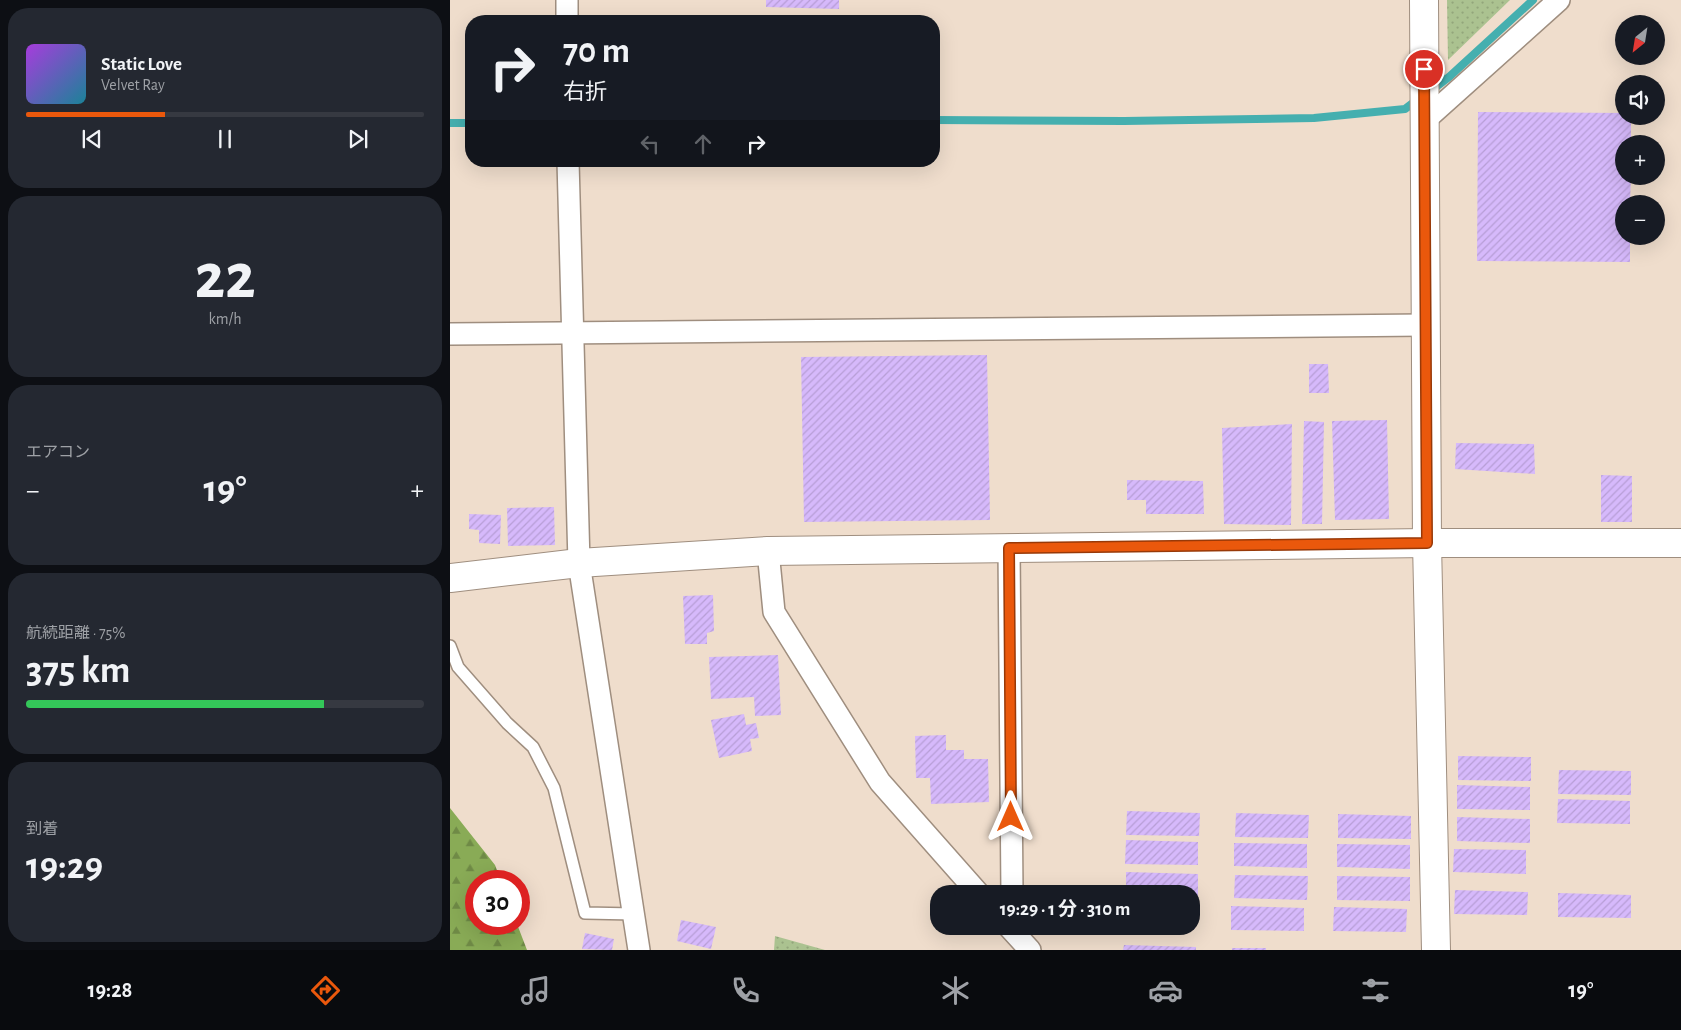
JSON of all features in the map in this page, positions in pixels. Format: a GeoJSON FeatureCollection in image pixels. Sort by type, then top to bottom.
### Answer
{"type":"FeatureCollection","features":[{"type":"Feature","properties":{"kind":"street"},"geometry":{"type":"LineString","coordinates":[[567,0],[567,15]]}},
{"type":"Feature","properties":{"kind":"street"},"geometry":{"type":"LineString","coordinates":[[1424,0],[1427,543],[1436,950]]}},
{"type":"Feature","properties":{"kind":"street"},"geometry":{"type":"LineString","coordinates":[[1424,121],[1559,0]]}},
{"type":"Feature","properties":{"kind":"street"},"geometry":{"type":"LineString","coordinates":[[568,167],[579,563],[639,950]]}},
{"type":"Feature","properties":{"kind":"street"},"geometry":{"type":"LineString","coordinates":[[450,334],[1425,326]]}},
{"type":"Feature","properties":{"kind":"street"},"geometry":{"type":"LineString","coordinates":[[450,578],[579,563],[768,551],[1427,543],[1681,543]]}},
{"type":"Feature","properties":{"kind":"street"},"geometry":{"type":"LineString","coordinates":[[1009,548],[1012,885]]}},
{"type":"Feature","properties":{"kind":"street"},"geometry":{"type":"LineString","coordinates":[[768,551],[774,612],[880,782],[970,885]]}},
{"type":"Feature","properties":{"kind":"street"},"geometry":{"type":"LineString","coordinates":[[1016,935],[1030,950]]}},
{"type":"Feature","properties":{"kind":"lane"},"geometry":{"type":"LineString","coordinates":[[450,646],[458,667],[507,723],[533,747],[554,788],[585,913],[634,914]]}},
{"type":"Feature","properties":{"kind":"green space"},"geometry":{"type":"Polygon","coordinates":[[[1447,0],[1510,0],[1448,60],[1447,0]]]}},
{"type":"Feature","properties":{"kind":"green space"},"geometry":{"type":"Polygon","coordinates":[[[450,808],[495,865],[497,870],[465,870],[465,935],[521,935],[527,950],[450,950],[450,808]]]}},
{"type":"Feature","properties":{"kind":"green space"},"geometry":{"type":"Polygon","coordinates":[[[775,936],[825,950],[774,950],[775,936]]]}},
{"type":"Feature","properties":{"kind":"building"},"geometry":{"type":"Polygon","coordinates":[[[766,0],[839,0],[839,9],[766,7],[766,0]]]}},
{"type":"Feature","properties":{"kind":"building"},"geometry":{"type":"Polygon","coordinates":[[[1478,112],[1615,113],[1615,125],[1631,125],[1631,135],[1615,135],[1615,185],[1631,185],[1630,195],[1615,195],[1615,245],[1630,245],[1630,262],[1477,261],[1478,112]]]}},
{"type":"Feature","properties":{"kind":"building"},"geometry":{"type":"Polygon","coordinates":[[[987,355],[990,520],[804,522],[801,357],[987,355]]]}},
{"type":"Feature","properties":{"kind":"building"},"geometry":{"type":"Polygon","coordinates":[[[1309,364],[1328,364],[1329,393],[1309,393],[1309,364]]]}},
{"type":"Feature","properties":{"kind":"building"},"geometry":{"type":"Polygon","coordinates":[[[1387,420],[1389,519],[1335,520],[1332,421],[1387,420]]]}},
{"type":"Feature","properties":{"kind":"building"},"geometry":{"type":"Polygon","coordinates":[[[1304,421],[1324,422],[1322,524],[1302,524],[1304,421]]]}},
{"type":"Feature","properties":{"kind":"building"},"geometry":{"type":"Polygon","coordinates":[[[1292,424],[1291,525],[1224,524],[1222,428],[1292,424]]]}},
{"type":"Feature","properties":{"kind":"building"},"geometry":{"type":"Polygon","coordinates":[[[1456,443],[1534,444],[1535,474],[1455,469],[1456,443]]]}},
{"type":"Feature","properties":{"kind":"building"},"geometry":{"type":"Polygon","coordinates":[[[1601,475],[1632,476],[1632,522],[1601,522],[1601,475]]]}},
{"type":"Feature","properties":{"kind":"building"},"geometry":{"type":"Polygon","coordinates":[[[1127,480],[1203,481],[1204,514],[1146,514],[1146,500],[1127,500],[1127,480]]]}},
{"type":"Feature","properties":{"kind":"building"},"geometry":{"type":"Polygon","coordinates":[[[554,507],[555,545],[508,546],[507,508],[554,507]]]}},
{"type":"Feature","properties":{"kind":"building"},"geometry":{"type":"Polygon","coordinates":[[[469,514],[501,515],[500,544],[479,543],[479,530],[469,529],[469,514]]]}},
{"type":"Feature","properties":{"kind":"building"},"geometry":{"type":"Polygon","coordinates":[[[713,595],[714,631],[707,633],[707,644],[685,644],[683,596],[713,595]]]}},
{"type":"Feature","properties":{"kind":"building"},"geometry":{"type":"Polygon","coordinates":[[[778,655],[781,715],[755,716],[754,697],[711,699],[709,657],[778,655]]]}},
{"type":"Feature","properties":{"kind":"building"},"geometry":{"type":"Polygon","coordinates":[[[744,714],[746,725],[756,723],[759,738],[750,739],[752,751],[719,758],[711,720],[744,714]]]}},
{"type":"Feature","properties":{"kind":"building"},"geometry":{"type":"Polygon","coordinates":[[[946,735],[946,750],[964,750],[964,759],[988,759],[989,802],[931,804],[930,778],[916,778],[915,736],[946,735]]]}},
{"type":"Feature","properties":{"kind":"building"},"geometry":{"type":"Polygon","coordinates":[[[1458,756],[1531,757],[1531,781],[1458,780],[1458,756]]]}},
{"type":"Feature","properties":{"kind":"building"},"geometry":{"type":"Polygon","coordinates":[[[1559,770],[1631,771],[1631,795],[1558,794],[1559,770]]]}},
{"type":"Feature","properties":{"kind":"building"},"geometry":{"type":"Polygon","coordinates":[[[1457,785],[1530,787],[1530,810],[1457,809],[1457,785]]]}},
{"type":"Feature","properties":{"kind":"building"},"geometry":{"type":"Polygon","coordinates":[[[1558,799],[1630,801],[1630,824],[1557,823],[1558,799]]]}},
{"type":"Feature","properties":{"kind":"building"},"geometry":{"type":"Polygon","coordinates":[[[1127,811],[1200,813],[1199,836],[1126,835],[1127,811]]]}},
{"type":"Feature","properties":{"kind":"building"},"geometry":{"type":"Polygon","coordinates":[[[1236,813],[1309,815],[1308,838],[1235,837],[1236,813]]]}},
{"type":"Feature","properties":{"kind":"building"},"geometry":{"type":"Polygon","coordinates":[[[1338,814],[1411,816],[1411,839],[1338,838],[1338,814]]]}},
{"type":"Feature","properties":{"kind":"building"},"geometry":{"type":"Polygon","coordinates":[[[1457,817],[1530,819],[1530,843],[1457,841],[1457,817]]]}},
{"type":"Feature","properties":{"kind":"building"},"geometry":{"type":"Polygon","coordinates":[[[1126,840],[1198,842],[1198,865],[1125,864],[1126,840]]]}},
{"type":"Feature","properties":{"kind":"building"},"geometry":{"type":"Polygon","coordinates":[[[1234,843],[1307,844],[1307,868],[1234,866],[1234,843]]]}},
{"type":"Feature","properties":{"kind":"building"},"geometry":{"type":"Polygon","coordinates":[[[1337,844],[1410,845],[1410,869],[1337,867],[1337,844]]]}},
{"type":"Feature","properties":{"kind":"building"},"geometry":{"type":"Polygon","coordinates":[[[1454,849],[1526,850],[1526,874],[1453,872],[1454,849]]]}},
{"type":"Feature","properties":{"kind":"building"},"geometry":{"type":"Polygon","coordinates":[[[1126,872],[1198,874],[1198,885],[1126,885],[1126,872]]]}},
{"type":"Feature","properties":{"kind":"building"},"geometry":{"type":"Polygon","coordinates":[[[1235,875],[1308,876],[1307,900],[1234,898],[1235,875]]]}},
{"type":"Feature","properties":{"kind":"building"},"geometry":{"type":"Polygon","coordinates":[[[1337,876],[1410,877],[1410,901],[1337,900],[1337,876]]]}},
{"type":"Feature","properties":{"kind":"building"},"geometry":{"type":"Polygon","coordinates":[[[1455,890],[1528,892],[1527,915],[1454,914],[1455,890]]]}},
{"type":"Feature","properties":{"kind":"building"},"geometry":{"type":"Polygon","coordinates":[[[1558,893],[1631,895],[1631,918],[1558,917],[1558,893]]]}},
{"type":"Feature","properties":{"kind":"building"},"geometry":{"type":"Polygon","coordinates":[[[1231,906],[1304,908],[1304,931],[1231,930],[1231,906]]]}},
{"type":"Feature","properties":{"kind":"building"},"geometry":{"type":"Polygon","coordinates":[[[1334,907],[1407,909],[1406,932],[1333,931],[1334,907]]]}},
{"type":"Feature","properties":{"kind":"building"},"geometry":{"type":"Polygon","coordinates":[[[681,920],[716,927],[711,949],[677,941],[681,920]]]}},
{"type":"Feature","properties":{"kind":"building"},"geometry":{"type":"Polygon","coordinates":[[[585,933],[614,939],[612,950],[582,949],[585,933]]]}},
{"type":"Feature","properties":{"kind":"building"},"geometry":{"type":"Polygon","coordinates":[[[1124,945],[1196,947],[1196,950],[1123,950],[1124,945]]]}},
{"type":"Feature","properties":{"kind":"building"},"geometry":{"type":"Polygon","coordinates":[[[1232,948],[1266,948],[1266,950],[1232,950],[1232,948]]]}},
{"type":"Feature","properties":{"kind":"waterway"},"geometry":{"type":"LineString","coordinates":[[1432,90],[1449,77],[1533,0]]}},
{"type":"Feature","properties":{"kind":"waterway"},"geometry":{"type":"LineString","coordinates":[[940,120],[1124,121],[1314,118],[1405,109],[1418,99]]}},
{"type":"Feature","properties":{"kind":"waterway"},"geometry":{"type":"LineString","coordinates":[[450,123],[465,123]]}},
{"type":"Feature","properties":{"kind":"route"},"geometry":{"type":"LineString","coordinates":[[1011,817],[1009,548],[1427,543],[1424,69]]}}]}
